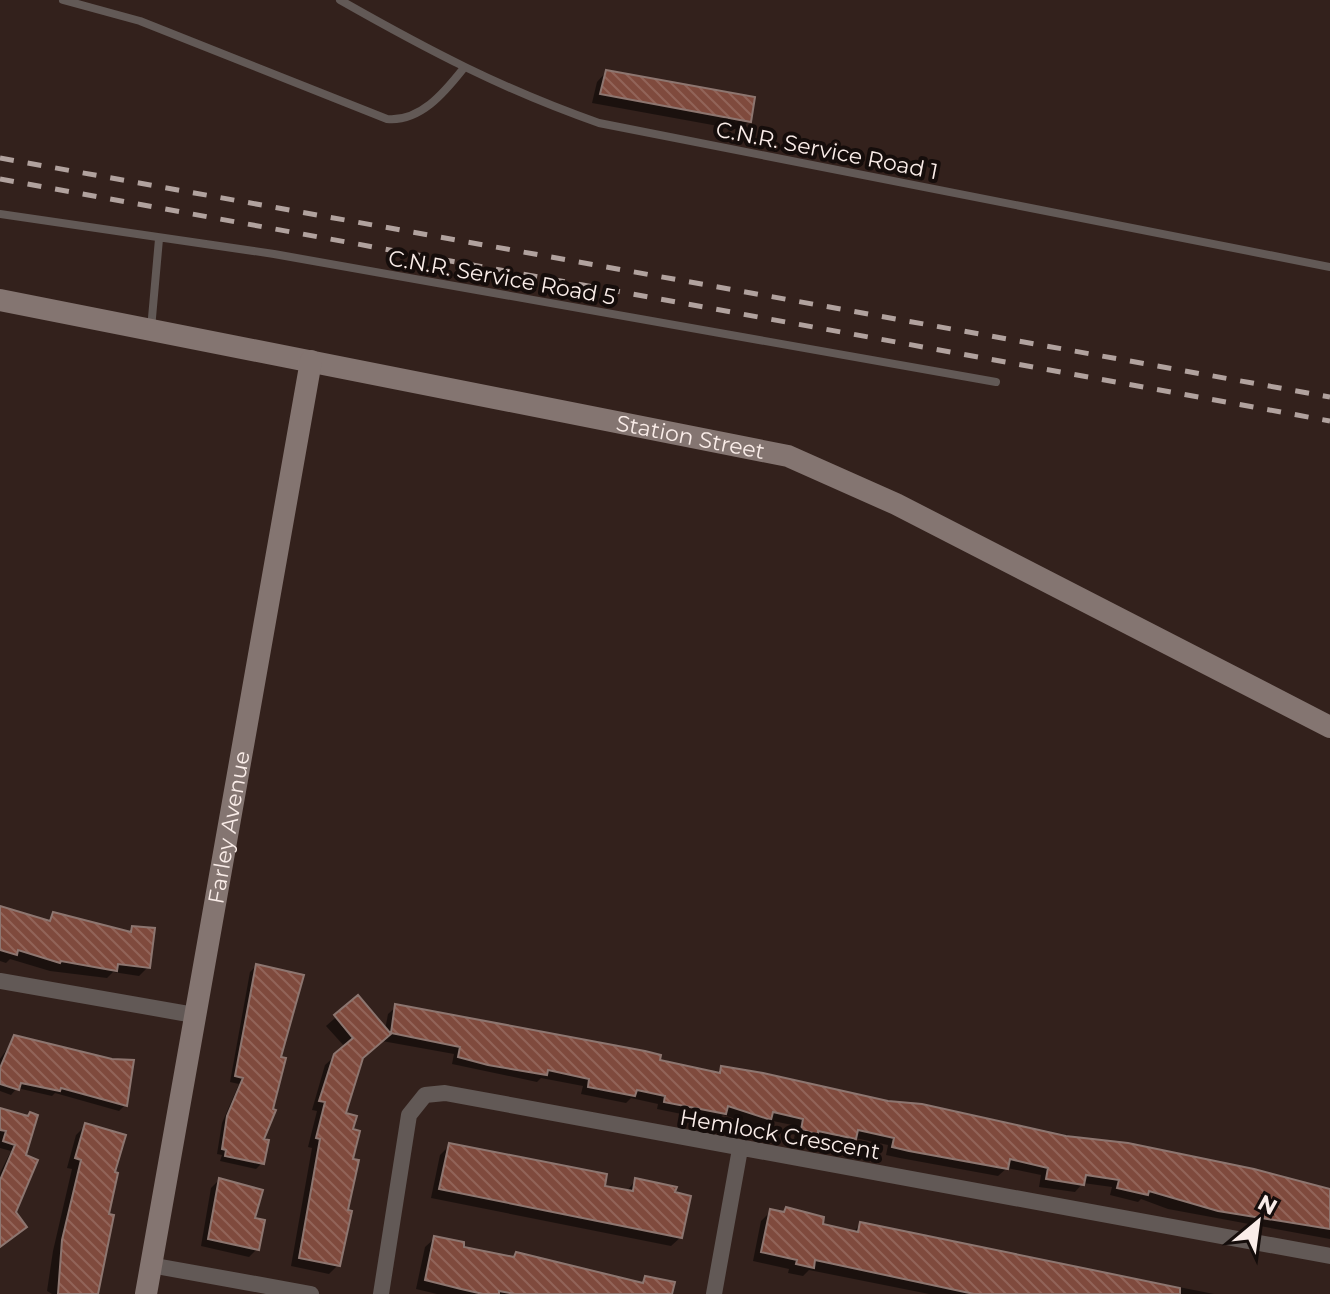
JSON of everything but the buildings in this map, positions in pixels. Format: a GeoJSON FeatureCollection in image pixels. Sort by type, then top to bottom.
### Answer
{"type":"FeatureCollection","features":[{"type":"Feature","properties":{"kind":"street","name":"Station Street"},"geometry":{"type":"LineString","coordinates":[[0,300],[788,456],[896,504],[1330,727]]}},
{"type":"Feature","properties":{"kind":"street","name":"Farley Avenue"},"geometry":{"type":"LineString","coordinates":[[146,1294],[311,361]]}},
{"type":"Feature","properties":{"kind":"street"},"geometry":{"type":"LineString","coordinates":[[0,981],[194,1015]]}},
{"type":"Feature","properties":{"kind":"street","name":"Hemlock Crescent"},"geometry":{"type":"LineString","coordinates":[[381,1294],[409,1115],[425,1095],[445,1093],[1330,1256]]}},
{"type":"Feature","properties":{"kind":"street"},"geometry":{"type":"LineString","coordinates":[[714,1294],[740,1149]]}},
{"type":"Feature","properties":{"kind":"street"},"geometry":{"type":"LineString","coordinates":[[150,1265],[311,1294]]}},
{"type":"Feature","properties":{"kind":"lane"},"geometry":{"type":"LineString","coordinates":[[63,0],[140,21],[387,119],[416,115],[446,91],[463,69]]}},
{"type":"Feature","properties":{"kind":"lane","name":"C.N.R. Service Road 1"},"geometry":{"type":"LineString","coordinates":[[340,0],[463,69],[525,97],[629,130],[1330,267]]}},
{"type":"Feature","properties":{"kind":"lane","name":"C.N.R. Service Road 5"},"geometry":{"type":"LineString","coordinates":[[0,214],[110,227],[159,239],[274,254],[996,382]]}},
{"type":"Feature","properties":{"kind":"lane"},"geometry":{"type":"LineString","coordinates":[[151,330],[159,239]]}},
{"type":"Feature","properties":{"kind":"railway"},"geometry":{"type":"LineString","coordinates":[[0,158],[1330,397]]}},
{"type":"Feature","properties":{"kind":"railway"},"geometry":{"type":"LineString","coordinates":[[0,179],[1330,421]]}}]}
